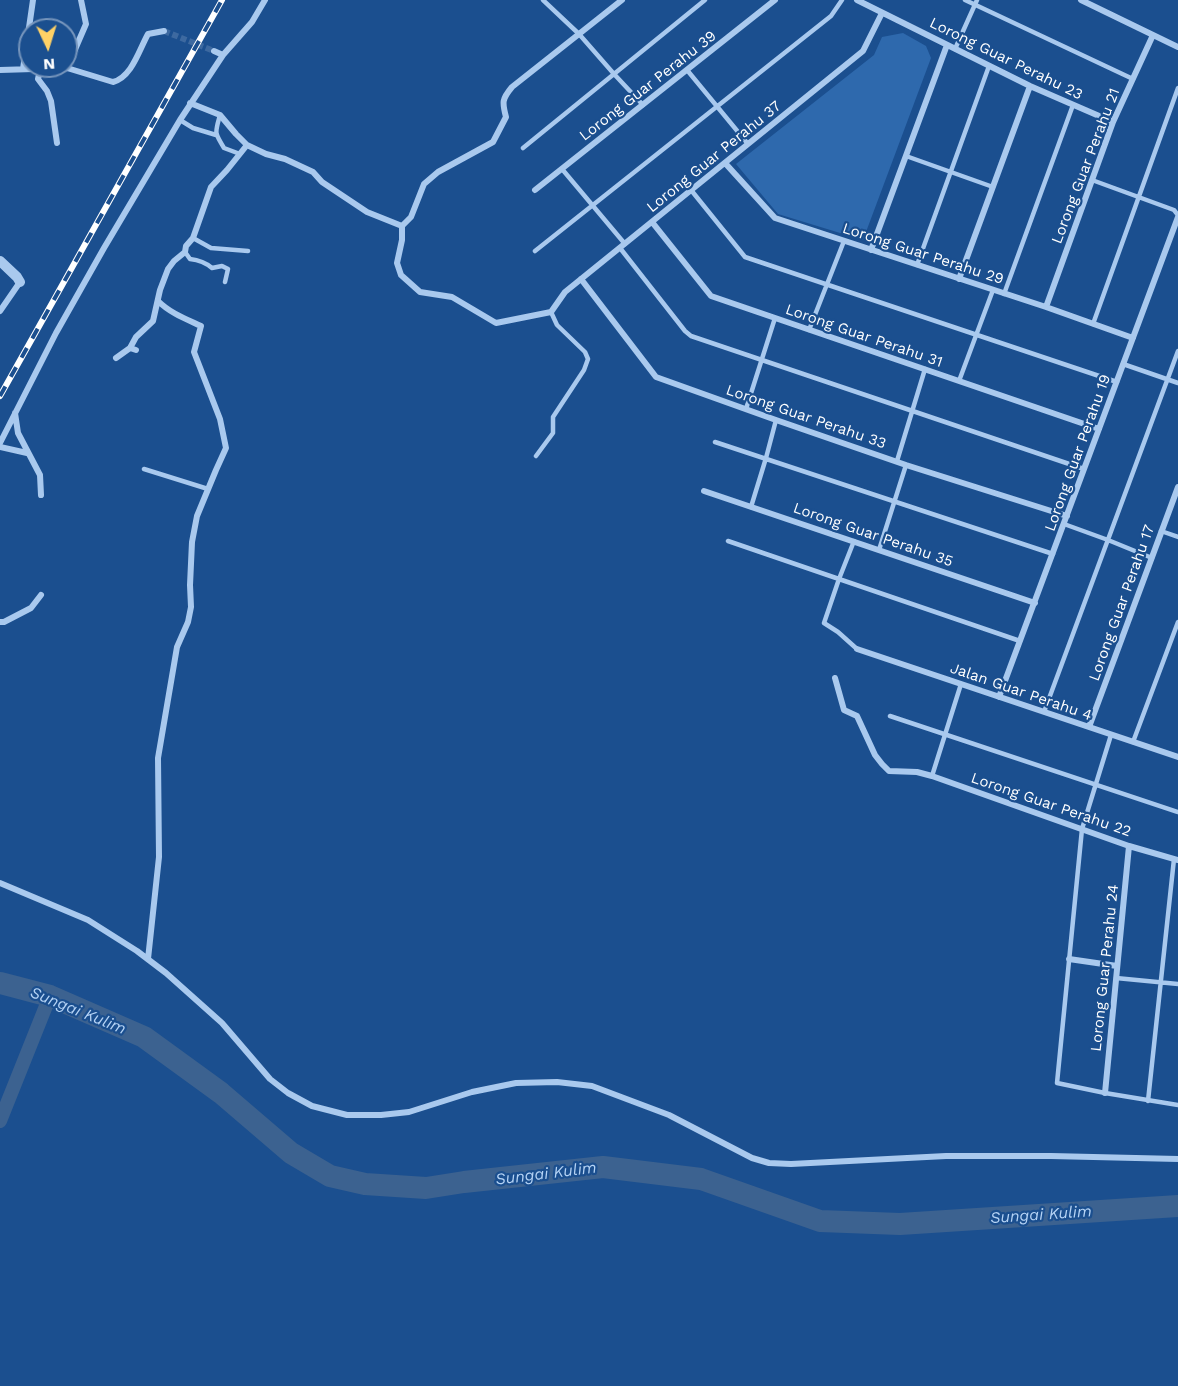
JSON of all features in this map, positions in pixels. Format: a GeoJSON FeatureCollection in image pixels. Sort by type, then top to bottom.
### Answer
{"type":"FeatureCollection","features":[{"type":"Feature","properties":{"kind":"street"},"geometry":{"type":"LineString","coordinates":[[30,18],[33,0]]}},
{"type":"Feature","properties":{"kind":"street"},"geometry":{"type":"LineString","coordinates":[[78,43],[86,24],[81,0]]}},
{"type":"Feature","properties":{"kind":"street"},"geometry":{"type":"LineString","coordinates":[[27,453],[0,445],[66,314],[190,103],[223,55],[252,22],[265,0]]}},
{"type":"Feature","properties":{"kind":"street"},"geometry":{"type":"LineString","coordinates":[[551,312],[496,323],[452,297],[420,292],[401,275],[398,263],[402,226],[411,217],[424,184],[438,172],[493,142],[506,117],[503,104],[505,95],[512,87],[622,0]]}},
{"type":"Feature","properties":{"kind":"street","name":"Lorong Guar Perahu 39"},"geometry":{"type":"LineString","coordinates":[[535,190],[775,0]]}},
{"type":"Feature","properties":{"kind":"street","name":"Lorong Guar Perahu 23"},"geometry":{"type":"LineString","coordinates":[[857,0],[1030,86],[1113,122]]}},
{"type":"Feature","properties":{"kind":"street"},"geometry":{"type":"LineString","coordinates":[[1081,0],[1178,47]]}},
{"type":"Feature","properties":{"kind":"street","name":"Lorong Guar Perahu 37"},"geometry":{"type":"LineString","coordinates":[[551,312],[565,292],[864,51],[882,13]]}},
{"type":"Feature","properties":{"kind":"street"},"geometry":{"type":"LineString","coordinates":[[78,71],[113,82],[120,80],[148,34],[164,31]]}},
{"type":"Feature","properties":{"kind":"street","name":"Lorong Guar Perahu 21"},"geometry":{"type":"LineString","coordinates":[[1046,308],[1113,122],[1152,35]]}},
{"type":"Feature","properties":{"kind":"street"},"geometry":{"type":"LineString","coordinates":[[871,250],[947,45]]}},
{"type":"Feature","properties":{"kind":"street"},"geometry":{"type":"LineString","coordinates":[[214,51],[223,55]]}},
{"type":"Feature","properties":{"kind":"street"},"geometry":{"type":"LineString","coordinates":[[0,70],[18,69]]}},
{"type":"Feature","properties":{"kind":"street"},"geometry":{"type":"LineString","coordinates":[[38,78],[51,101],[57,143]]}},
{"type":"Feature","properties":{"kind":"street"},"geometry":{"type":"LineString","coordinates":[[959,279],[1030,86]]}},
{"type":"Feature","properties":{"kind":"street"},"geometry":{"type":"LineString","coordinates":[[190,103],[220,114],[247,145],[313,172],[322,182],[368,212],[402,226]]}},
{"type":"Feature","properties":{"kind":"street"},"geometry":{"type":"LineString","coordinates":[[116,358],[133,349],[136,337],[153,321],[160,290],[168,269],[185,252],[186,246],[193,238],[211,187],[247,145]]}},
{"type":"Feature","properties":{"kind":"street","name":"Lorong Guar Perahu 29"},"geometry":{"type":"LineString","coordinates":[[725,163],[775,218],[1133,338]]}},
{"type":"Feature","properties":{"kind":"street","name":"Lorong Guar Perahu 19"},"geometry":{"type":"LineString","coordinates":[[999,697],[1178,216]]}},
{"type":"Feature","properties":{"kind":"street","name":"Lorong Guar Perahu 31"},"geometry":{"type":"LineString","coordinates":[[652,222],[711,296],[1099,429]]}},
{"type":"Feature","properties":{"kind":"street"},"geometry":{"type":"LineString","coordinates":[[0,261],[20,282],[0,311]]}},
{"type":"Feature","properties":{"kind":"street","name":"Lorong Guar Perahu 33"},"geometry":{"type":"LineString","coordinates":[[581,279],[656,376],[906,465],[1067,516]]}},
{"type":"Feature","properties":{"kind":"street"},"geometry":{"type":"LineString","coordinates":[[148,959],[159,857],[158,758],[177,647],[188,622],[191,607],[192,542],[197,516],[226,448],[220,419],[194,352],[201,326],[178,315],[158,301]]}},
{"type":"Feature","properties":{"kind":"street"},"geometry":{"type":"LineString","coordinates":[[15,412],[18,433],[40,475],[41,495]]}},
{"type":"Feature","properties":{"kind":"street","name":"Lorong Guar Perahu 17"},"geometry":{"type":"LineString","coordinates":[[1089,727],[1178,487]]}},
{"type":"Feature","properties":{"kind":"street","name":"Lorong Guar Perahu 35"},"geometry":{"type":"LineString","coordinates":[[704,491],[1035,603]]}},
{"type":"Feature","properties":{"kind":"street"},"geometry":{"type":"LineString","coordinates":[[0,622],[31,608],[41,595]]}},
{"type":"Feature","properties":{"kind":"street","name":"Jalan Guar Perahu 4"},"geometry":{"type":"LineString","coordinates":[[857,649],[1178,758]]}},
{"type":"Feature","properties":{"kind":"street","name":"Lorong Guar Perahu 22"},"geometry":{"type":"LineString","coordinates":[[835,678],[844,710],[857,716],[875,755],[890,771],[917,772],[932,776],[1129,846],[1176,860]]}},
{"type":"Feature","properties":{"kind":"street","name":"Lorong Guar Perahu 24"},"geometry":{"type":"LineString","coordinates":[[1105,1093],[1129,846]]}},
{"type":"Feature","properties":{"kind":"street"},"geometry":{"type":"LineString","coordinates":[[0,883],[88,920],[137,951],[222,1023],[270,1079],[288,1093],[312,1106],[347,1115],[409,1112],[472,1092],[516,1083],[557,1082],[592,1086],[631,1100],[669,1115],[752,1158],[769,1163],[791,1164],[946,1156],[1178,1159]]}},
{"type":"Feature","properties":{"kind":"street"},"geometry":{"type":"LineString","coordinates":[[1069,960],[1117,966]]}},
{"type":"Feature","properties":{"kind":"lane"},"geometry":{"type":"LineString","coordinates":[[543,0],[579,34],[643,105]]}},
{"type":"Feature","properties":{"kind":"lane"},"geometry":{"type":"LineString","coordinates":[[523,148],[705,0]]}},
{"type":"Feature","properties":{"kind":"lane"},"geometry":{"type":"LineString","coordinates":[[535,251],[831,16],[842,0]]}},
{"type":"Feature","properties":{"kind":"lane"},"geometry":{"type":"LineString","coordinates":[[965,0],[976,2],[1132,79]]}},
{"type":"Feature","properties":{"kind":"lane"},"geometry":{"type":"LineString","coordinates":[[955,49],[976,2]]}},
{"type":"Feature","properties":{"kind":"lane"},"geometry":{"type":"LineString","coordinates":[[917,265],[989,66]]}},
{"type":"Feature","properties":{"kind":"lane"},"geometry":{"type":"LineString","coordinates":[[687,70],[748,144]]}},
{"type":"Feature","properties":{"kind":"lane"},"geometry":{"type":"LineString","coordinates":[[1093,324],[1178,88]]}},
{"type":"Feature","properties":{"kind":"lane"},"geometry":{"type":"LineString","coordinates":[[1004,294],[1073,105]]}},
{"type":"Feature","properties":{"kind":"lane"},"geometry":{"type":"LineString","coordinates":[[220,114],[216,135],[224,148],[240,153]]}},
{"type":"Feature","properties":{"kind":"lane"},"geometry":{"type":"LineString","coordinates":[[180,120],[193,128],[216,135]]}},
{"type":"Feature","properties":{"kind":"lane"},"geometry":{"type":"LineString","coordinates":[[906,156],[993,187]]}},
{"type":"Feature","properties":{"kind":"lane"},"geometry":{"type":"LineString","coordinates":[[562,169],[685,332],[691,336],[1084,469]]}},
{"type":"Feature","properties":{"kind":"lane"},"geometry":{"type":"LineString","coordinates":[[1092,180],[1174,210],[1178,216]]}},
{"type":"Feature","properties":{"kind":"lane"},"geometry":{"type":"LineString","coordinates":[[691,190],[745,257],[1117,382]]}},
{"type":"Feature","properties":{"kind":"lane"},"geometry":{"type":"LineString","coordinates":[[193,238],[212,248],[248,250]]}},
{"type":"Feature","properties":{"kind":"lane"},"geometry":{"type":"LineString","coordinates":[[809,330],[844,241]]}},
{"type":"Feature","properties":{"kind":"lane"},"geometry":{"type":"LineString","coordinates":[[185,252],[190,259],[207,263],[212,268],[222,266],[228,269],[225,282]]}},
{"type":"Feature","properties":{"kind":"lane"},"geometry":{"type":"LineString","coordinates":[[959,381],[993,290]]}},
{"type":"Feature","properties":{"kind":"lane"},"geometry":{"type":"LineString","coordinates":[[536,456],[553,433],[553,417],[584,370],[588,359],[585,352],[557,325],[551,312]]}},
{"type":"Feature","properties":{"kind":"lane"},"geometry":{"type":"LineString","coordinates":[[746,409],[776,318]]}},
{"type":"Feature","properties":{"kind":"lane"},"geometry":{"type":"LineString","coordinates":[[1044,712],[1178,351]]}},
{"type":"Feature","properties":{"kind":"lane"},"geometry":{"type":"LineString","coordinates":[[1123,364],[1178,383]]}},
{"type":"Feature","properties":{"kind":"lane"},"geometry":{"type":"LineString","coordinates":[[897,461],[924,369]]}},
{"type":"Feature","properties":{"kind":"lane"},"geometry":{"type":"LineString","coordinates":[[751,507],[776,420]]}},
{"type":"Feature","properties":{"kind":"lane"},"geometry":{"type":"LineString","coordinates":[[715,442],[1053,554]]}},
{"type":"Feature","properties":{"kind":"lane"},"geometry":{"type":"LineString","coordinates":[[879,550],[906,465]]}},
{"type":"Feature","properties":{"kind":"lane"},"geometry":{"type":"LineString","coordinates":[[144,469],[208,489]]}},
{"type":"Feature","properties":{"kind":"lane"},"geometry":{"type":"LineString","coordinates":[[1064,524],[1152,558]]}},
{"type":"Feature","properties":{"kind":"lane"},"geometry":{"type":"LineString","coordinates":[[1161,531],[1178,537]]}},
{"type":"Feature","properties":{"kind":"lane"},"geometry":{"type":"LineString","coordinates":[[728,541],[1020,641]]}},
{"type":"Feature","properties":{"kind":"lane"},"geometry":{"type":"LineString","coordinates":[[854,542],[838,579],[824,623],[857,649]]}},
{"type":"Feature","properties":{"kind":"lane"},"geometry":{"type":"LineString","coordinates":[[1133,742],[1178,622]]}},
{"type":"Feature","properties":{"kind":"lane"},"geometry":{"type":"LineString","coordinates":[[932,776],[961,684]]}},
{"type":"Feature","properties":{"kind":"lane"},"geometry":{"type":"LineString","coordinates":[[891,716],[1178,812]]}},
{"type":"Feature","properties":{"kind":"lane"},"geometry":{"type":"LineString","coordinates":[[1111,735],[1082,829],[1057,1083],[1178,1105]]}},
{"type":"Feature","properties":{"kind":"lane"},"geometry":{"type":"LineString","coordinates":[[1148,1101],[1176,860]]}},
{"type":"Feature","properties":{"kind":"lane"},"geometry":{"type":"LineString","coordinates":[[1116,978],[1178,984]]}},
{"type":"Feature","properties":{"kind":"shaded area"},"geometry":{"type":"Polygon","coordinates":[[[903,33],[926,46],[931,58],[863,240],[778,214],[736,164],[874,55],[882,37],[903,33]]]}},
{"type":"Feature","properties":{"kind":"waterway","name":"Sungai Kulim"},"geometry":{"type":"LineString","coordinates":[[0,983],[50,996],[144,1037],[221,1093],[291,1153],[330,1176],[365,1184],[426,1188],[603,1167],[701,1179],[820,1221],[900,1224],[1178,1206]]}},
{"type":"Feature","properties":{"kind":"waterway"},"geometry":{"type":"LineString","coordinates":[[0,1121],[50,996]]}},
{"type":"Feature","properties":{"kind":"tunnel"},"geometry":{"type":"LineString","coordinates":[[164,31],[214,51]]}},
{"type":"Feature","properties":{"kind":"railway"},"geometry":{"type":"LineString","coordinates":[[0,396],[222,0]]}}]}
